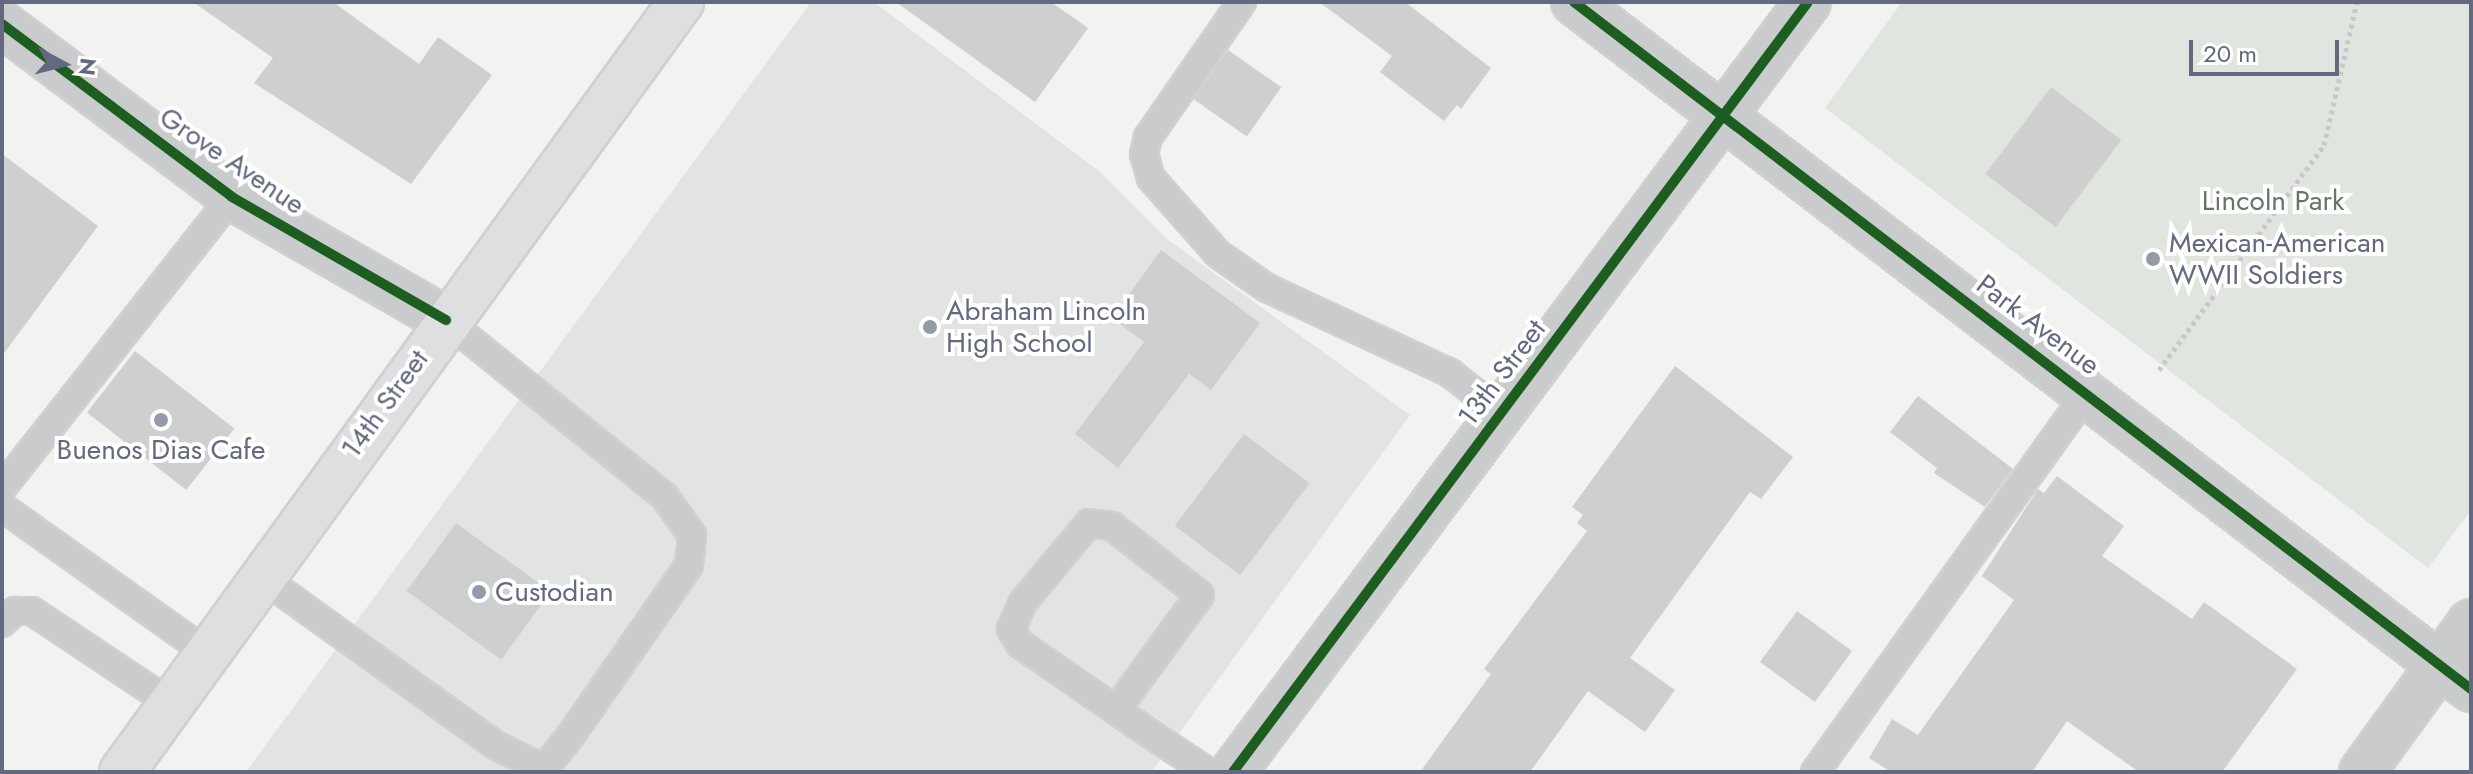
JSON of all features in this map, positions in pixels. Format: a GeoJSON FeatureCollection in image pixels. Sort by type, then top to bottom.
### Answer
{"type":"FeatureCollection","features":[{"type":"Feature","properties":{"kind":"main road","name":"14th Street"},"geometry":{"type":"LineString","coordinates":[[122,772],[260,576],[681,2]]}},
{"type":"Feature","properties":{"kind":"street","name":"Park Avenue"},"geometry":{"type":"LineString","coordinates":[[1574,2],[2455,676]]}},
{"type":"Feature","properties":{"kind":"street","name":"13th Street"},"geometry":{"type":"LineString","coordinates":[[1233,772],[1808,2]]}},
{"type":"Feature","properties":{"kind":"street","name":"Grove Avenue"},"geometry":{"type":"LineString","coordinates":[[2,24],[232,197],[446,320]]}},
{"type":"Feature","properties":{"kind":"street"},"geometry":{"type":"LineString","coordinates":[[2362,772],[2455,676],[2471,622]]}},
{"type":"Feature","properties":{"kind":"lane"},"geometry":{"type":"LineString","coordinates":[[1242,2],[1148,137],[1144,154],[1151,178],[1218,254],[1267,288],[1450,373],[1501,413]]}},
{"type":"Feature","properties":{"kind":"lane"},"geometry":{"type":"LineString","coordinates":[[2,488],[232,197]]}},
{"type":"Feature","properties":{"kind":"lane"},"geometry":{"type":"LineString","coordinates":[[260,576],[495,745],[544,769],[571,735],[689,565],[692,535],[665,497],[446,320]]}},
{"type":"Feature","properties":{"kind":"lane"},"geometry":{"type":"LineString","coordinates":[[1815,772],[2087,393]]}},
{"type":"Feature","properties":{"kind":"lane"},"geometry":{"type":"LineString","coordinates":[[2,507],[206,652]]}},
{"type":"Feature","properties":{"kind":"lane"},"geometry":{"type":"LineString","coordinates":[[1116,710],[1200,595],[1112,526],[1089,523],[1023,602],[1011,629],[1020,644],[1143,729],[1208,772]]}},
{"type":"Feature","properties":{"kind":"lane"},"geometry":{"type":"LineString","coordinates":[[2,623],[15,611],[32,611],[170,703]]}},
{"type":"Feature","properties":{"kind":"path"},"geometry":{"type":"LineString","coordinates":[[2159,370],[2324,145],[2357,2]]}},
{"type":"Feature","properties":{"kind":"shaded area","name":"Abraham Lincoln High School"},"geometry":{"type":"Polygon","coordinates":[[[811,2],[874,2],[1099,171],[1167,239],[1410,415],[1151,772],[246,772],[811,2]]]}},
{"type":"Feature","properties":{"kind":"green space","name":"Lincoln Park"},"geometry":{"type":"Polygon","coordinates":[[[1902,2],[2471,2],[2471,510],[2428,568],[1825,108],[1902,2]]]}},
{"type":"Feature","properties":{"kind":"building"},"geometry":{"type":"Polygon","coordinates":[[[193,2],[333,2],[419,64],[438,37],[492,75],[411,184],[254,83],[273,58],[193,2]]]}},
{"type":"Feature","properties":{"kind":"building"},"geometry":{"type":"Polygon","coordinates":[[[896,2],[1051,2],[1088,28],[1035,102],[896,2]]]}},
{"type":"Feature","properties":{"kind":"building"},"geometry":{"type":"Polygon","coordinates":[[[1319,2],[1405,2],[1491,68],[1461,109],[1457,105],[1444,121],[1380,72],[1392,56],[1319,2]]]}},
{"type":"Feature","properties":{"kind":"building"},"geometry":{"type":"Polygon","coordinates":[[[1228,50],[1281,87],[1247,136],[1194,99],[1228,50]]]}},
{"type":"Feature","properties":{"kind":"building"},"geometry":{"type":"Polygon","coordinates":[[[2051,87],[2121,140],[2056,227],[1985,174],[2051,87]]]}},
{"type":"Feature","properties":{"kind":"building"},"geometry":{"type":"Polygon","coordinates":[[[2,154],[98,226],[2,356],[2,154]]]}},
{"type":"Feature","properties":{"kind":"building"},"geometry":{"type":"Polygon","coordinates":[[[1161,250],[1260,323],[1211,390],[1189,374],[1118,468],[1075,434],[1144,342],[1112,318],[1161,250]]]}},
{"type":"Feature","properties":{"kind":"building","name":"Buenos Dias Cafe"},"geometry":{"type":"Polygon","coordinates":[[[135,351],[234,429],[186,490],[87,412],[135,351]]]}},
{"type":"Feature","properties":{"kind":"building"},"geometry":{"type":"Polygon","coordinates":[[[1675,366],[1793,457],[1761,499],[1750,492],[1630,658],[1675,690],[1645,732],[1588,691],[1530,772],[1420,772],[1491,674],[1484,669],[1587,531],[1577,523],[1583,515],[1572,507],[1675,366]]]}},
{"type":"Feature","properties":{"kind":"building"},"geometry":{"type":"Polygon","coordinates":[[[1918,396],[2013,469],[1985,507],[1934,473],[1937,468],[1890,432],[1918,396]]]}},
{"type":"Feature","properties":{"kind":"building"},"geometry":{"type":"Polygon","coordinates":[[[1244,434],[1309,483],[1240,575],[1175,526],[1244,434]]]}},
{"type":"Feature","properties":{"kind":"building"},"geometry":{"type":"Polygon","coordinates":[[[2057,476],[2124,526],[2102,556],[2192,619],[2204,602],[2297,669],[2222,772],[2139,772],[2067,721],[2032,772],[1891,772],[1869,758],[1892,719],[1918,735],[2014,600],[1982,576],[2038,489],[2044,493],[2057,476]]]}},
{"type":"Feature","properties":{"kind":"building","name":"Custodian"},"geometry":{"type":"Polygon","coordinates":[[[456,523],[551,592],[501,660],[407,591],[456,523]]]}},
{"type":"Feature","properties":{"kind":"building"},"geometry":{"type":"Polygon","coordinates":[[[1797,611],[1852,651],[1815,702],[1760,662],[1797,611]]]}},
{"type":"Feature","properties":{"kind":"cycle path"},"geometry":{"type":"LineString","coordinates":[[1574,2],[2471,689]]}},
{"type":"Feature","properties":{"kind":"cycle path"},"geometry":{"type":"LineString","coordinates":[[1233,772],[1808,2]]}},
{"type":"Feature","properties":{"kind":"cycle path"},"geometry":{"type":"LineString","coordinates":[[2,24],[232,197],[446,320]]}},
{"type":"Feature","properties":{"kind":"place","name":"Mexican-American WWII Soldiers"},"geometry":{"type":"Point","coordinates":[2153,259]}},
{"type":"Feature","properties":{"kind":"place","name":"Abraham Lincoln High School"},"geometry":{"type":"Point","coordinates":[930,327]}},
{"type":"Feature","properties":{"kind":"place","name":"Buenos Dias Cafe"},"geometry":{"type":"Point","coordinates":[161,420]}},
{"type":"Feature","properties":{"kind":"place","name":"Custodian"},"geometry":{"type":"Point","coordinates":[479,592]}}]}
